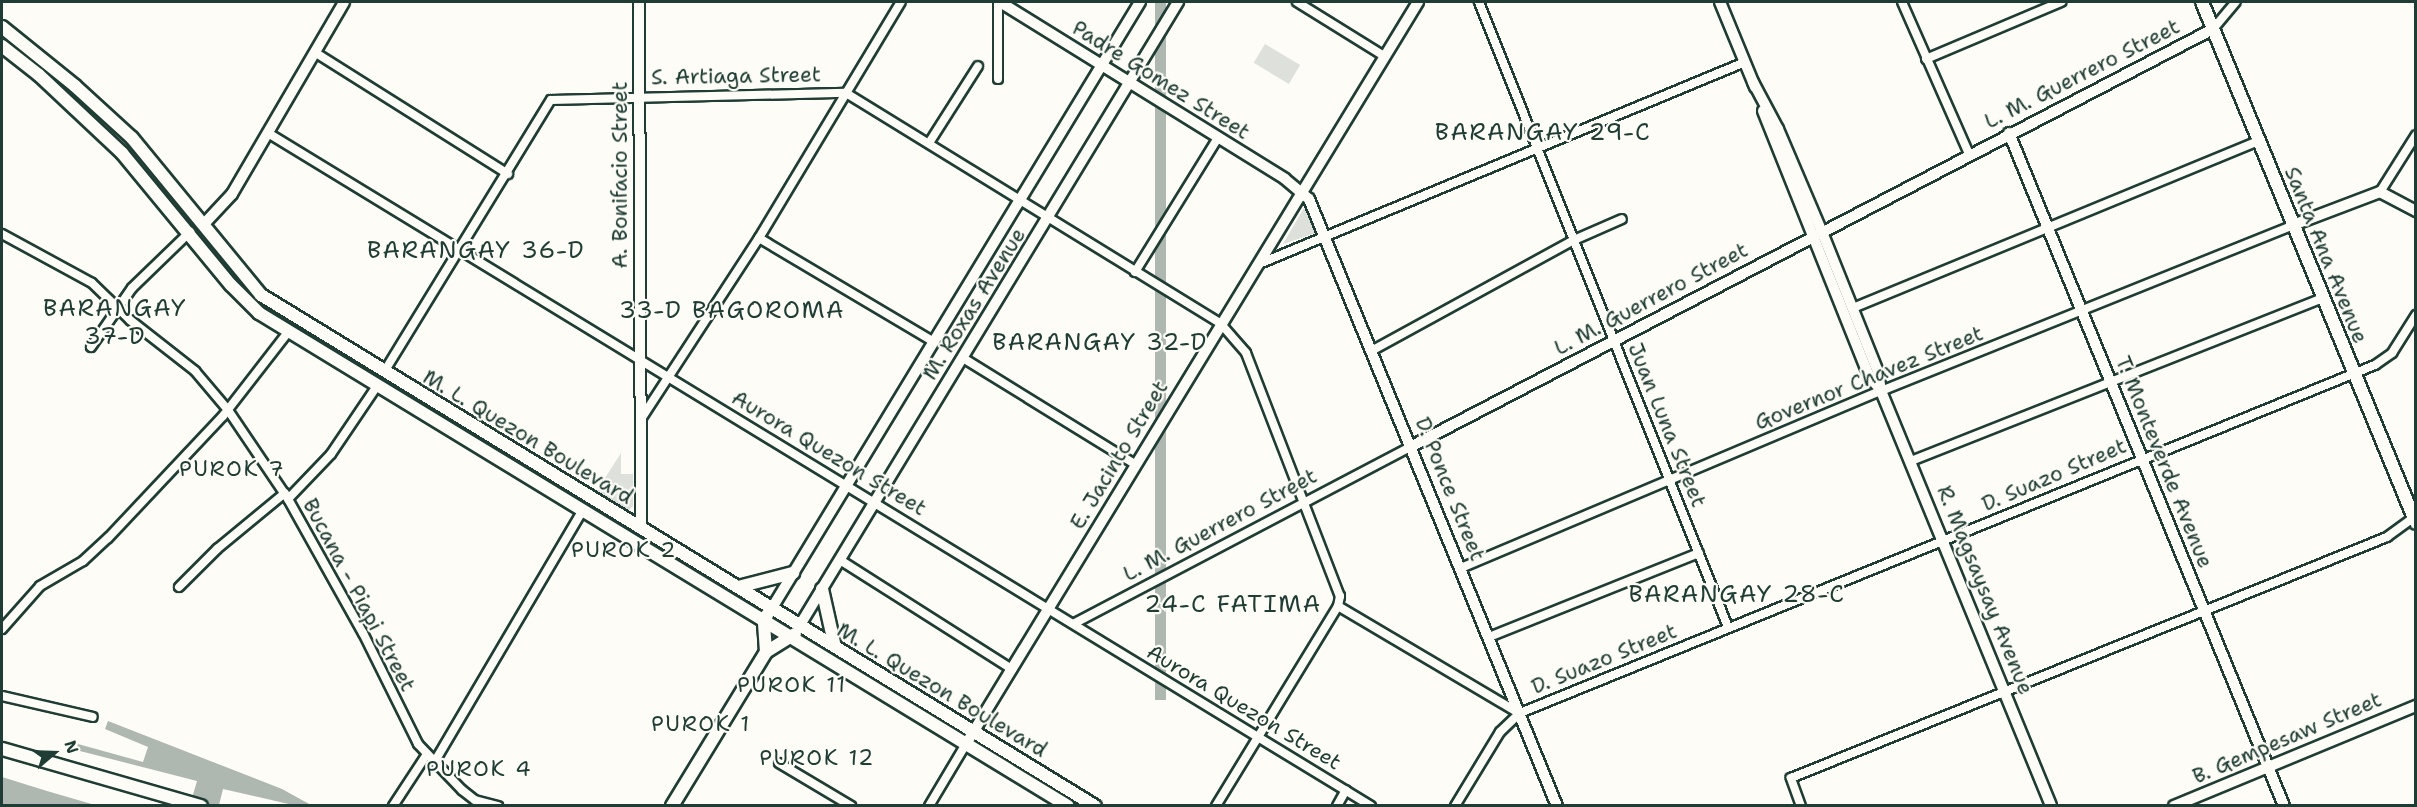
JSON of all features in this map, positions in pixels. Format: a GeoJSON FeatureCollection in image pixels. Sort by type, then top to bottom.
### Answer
{"type":"FeatureCollection","features":[{"type":"Feature","properties":{"kind":"main road","name":"Santa Ana Avenue"},"geometry":{"type":"LineString","coordinates":[[2202,2],[2415,518]]}},
{"type":"Feature","properties":{"kind":"main road","name":"M. L. Quezon Boulevard"},"geometry":{"type":"LineString","coordinates":[[2,27],[75,86],[132,138],[261,295],[800,625],[1068,806]]}},
{"type":"Feature","properties":{"kind":"main road","name":"M. L. Quezon Boulevard"},"geometry":{"type":"LineString","coordinates":[[2,46],[39,75],[122,153],[190,232],[231,285],[259,313],[792,638],[1095,806]]}},
{"type":"Feature","properties":{"kind":"main road"},"geometry":{"type":"LineString","coordinates":[[738,587],[793,573]]}},
{"type":"Feature","properties":{"kind":"main road"},"geometry":{"type":"LineString","coordinates":[[822,589],[835,648]]}},
{"type":"Feature","properties":{"kind":"main road"},"geometry":{"type":"LineString","coordinates":[[766,652],[764,620],[772,608]]}},
{"type":"Feature","properties":{"kind":"main road"},"geometry":{"type":"LineString","coordinates":[[672,806],[766,652],[792,638],[800,625]]}},
{"type":"Feature","properties":{"kind":"main road"},"geometry":{"type":"LineString","coordinates":[[2,749],[201,806]]}},
{"type":"Feature","properties":{"kind":"street"},"geometry":{"type":"LineString","coordinates":[[204,224],[232,194],[344,2]]}},
{"type":"Feature","properties":{"kind":"street","name":"A. Bonifacio Street"},"geometry":{"type":"LineString","coordinates":[[639,2],[641,529]]}},
{"type":"Feature","properties":{"kind":"street"},"geometry":{"type":"LineString","coordinates":[[641,420],[759,238],[901,2]]}},
{"type":"Feature","properties":{"kind":"street"},"geometry":{"type":"LineString","coordinates":[[998,80],[999,2]]}},
{"type":"Feature","properties":{"kind":"street","name":"Padre Gomez Street"},"geometry":{"type":"LineString","coordinates":[[999,2],[1302,191]]}},
{"type":"Feature","properties":{"kind":"street","name":"M. Roxas Avenue"},"geometry":{"type":"LineString","coordinates":[[772,608],[934,342],[1025,203],[1101,65],[1140,2]]}},
{"type":"Feature","properties":{"kind":"street","name":"M. Roxas Avenue"},"geometry":{"type":"LineString","coordinates":[[800,625],[1050,218],[1122,77],[1178,2]]}},
{"type":"Feature","properties":{"kind":"street"},"geometry":{"type":"LineString","coordinates":[[1297,2],[1384,56]]}},
{"type":"Feature","properties":{"kind":"street","name":"E. Jacinto Street"},"geometry":{"type":"LineString","coordinates":[[970,738],[1418,2]]}},
{"type":"Feature","properties":{"kind":"street","name":"Juan Luna Street"},"geometry":{"type":"LineString","coordinates":[[1479,2],[1728,627]]}},
{"type":"Feature","properties":{"kind":"street","name":"R. Magsaysay Avenue"},"geometry":{"type":"LineString","coordinates":[[1720,2],[1753,82],[1778,129],[1869,376],[1881,391]]}},
{"type":"Feature","properties":{"kind":"street"},"geometry":{"type":"LineString","coordinates":[[1902,2],[1969,154]]}},
{"type":"Feature","properties":{"kind":"street"},"geometry":{"type":"LineString","coordinates":[[1926,59],[2061,2]]}},
{"type":"Feature","properties":{"kind":"street","name":"L. M. Guerrero Street"},"geometry":{"type":"LineString","coordinates":[[1075,623],[2009,133],[2213,29],[2236,2]]}},
{"type":"Feature","properties":{"kind":"street"},"geometry":{"type":"LineString","coordinates":[[316,53],[508,174]]}},
{"type":"Feature","properties":{"kind":"street"},"geometry":{"type":"LineString","coordinates":[[1258,264],[1745,63]]}},
{"type":"Feature","properties":{"kind":"street"},"geometry":{"type":"LineString","coordinates":[[929,143],[978,66]]}},
{"type":"Feature","properties":{"kind":"street"},"geometry":{"type":"LineString","coordinates":[[846,93],[1221,324],[1235,337],[1255,370],[1338,586],[1338,606],[1216,806]]}},
{"type":"Feature","properties":{"kind":"street","name":"S. Artiaga Street"},"geometry":{"type":"LineString","coordinates":[[384,372],[508,174],[551,100],[639,95],[846,93]]}},
{"type":"Feature","properties":{"kind":"street","name":"Aurora Quezon Street"},"geometry":{"type":"LineString","coordinates":[[268,133],[1050,607],[1371,806]]}},
{"type":"Feature","properties":{"kind":"street","name":"T. Monteverde Avenue"},"geometry":{"type":"LineString","coordinates":[[2009,133],[2284,806]]}},
{"type":"Feature","properties":{"kind":"street"},"geometry":{"type":"LineString","coordinates":[[2293,225],[2380,192],[2415,135]]}},
{"type":"Feature","properties":{"kind":"street"},"geometry":{"type":"LineString","coordinates":[[1136,272],[1217,139]]}},
{"type":"Feature","properties":{"kind":"street"},"geometry":{"type":"LineString","coordinates":[[1853,308],[1961,266],[2047,227],[2259,141]]}},
{"type":"Feature","properties":{"kind":"street","name":"D. Ponce Street"},"geometry":{"type":"LineString","coordinates":[[1302,191],[1326,236],[1557,806]]}},
{"type":"Feature","properties":{"kind":"street"},"geometry":{"type":"LineString","coordinates":[[2380,192],[2415,211]]}},
{"type":"Feature","properties":{"kind":"street"},"geometry":{"type":"LineString","coordinates":[[1373,350],[1574,240],[1622,219]]}},
{"type":"Feature","properties":{"kind":"street","name":"Governor Chavez Street"},"geometry":{"type":"LineString","coordinates":[[1461,568],[1881,391],[2293,225]]}},
{"type":"Feature","properties":{"kind":"street"},"geometry":{"type":"LineString","coordinates":[[91,347],[118,306],[156,262],[190,232]]}},
{"type":"Feature","properties":{"kind":"street","name":"Bucana - Piapi Street"},"geometry":{"type":"LineString","coordinates":[[2,234],[92,283],[195,371],[228,410],[287,496],[363,633],[412,734],[427,754],[475,800],[498,806]]}},
{"type":"Feature","properties":{"kind":"street","name":"R. Magsaysay Avenue"},"geometry":{"type":"LineString","coordinates":[[1817,234],[1853,308],[1881,391],[2051,806]]}},
{"type":"Feature","properties":{"kind":"street"},"geometry":{"type":"LineString","coordinates":[[759,238],[934,342]]}},
{"type":"Feature","properties":{"kind":"street"},"geometry":{"type":"LineString","coordinates":[[1911,461],[2323,298]]}},
{"type":"Feature","properties":{"kind":"street","name":"D. Suazo Street"},"geometry":{"type":"LineString","coordinates":[[1520,713],[2354,373],[2387,358],[2415,315]]}},
{"type":"Feature","properties":{"kind":"street"},"geometry":{"type":"LineString","coordinates":[[2,629],[40,586],[83,561],[108,538],[228,410],[288,331]]}},
{"type":"Feature","properties":{"kind":"street"},"geometry":{"type":"LineString","coordinates":[[963,358],[1136,465]]}},
{"type":"Feature","properties":{"kind":"street"},"geometry":{"type":"LineString","coordinates":[[179,586],[287,496],[331,454],[377,386]]}},
{"type":"Feature","properties":{"kind":"street"},"geometry":{"type":"LineString","coordinates":[[435,761],[582,511]]}},
{"type":"Feature","properties":{"kind":"street"},"geometry":{"type":"LineString","coordinates":[[1801,806],[1791,778],[2387,537],[2404,528],[2415,518]]}},
{"type":"Feature","properties":{"kind":"street"},"geometry":{"type":"LineString","coordinates":[[1489,637],[1699,553]]}},
{"type":"Feature","properties":{"kind":"street"},"geometry":{"type":"LineString","coordinates":[[840,560],[1012,669]]}},
{"type":"Feature","properties":{"kind":"street"},"geometry":{"type":"LineString","coordinates":[[1338,606],[1520,713],[1500,732],[1455,806]]}},
{"type":"Feature","properties":{"kind":"street"},"geometry":{"type":"LineString","coordinates":[[2,696],[93,717]]}},
{"type":"Feature","properties":{"kind":"street","name":"B. Gempesaw Street"},"geometry":{"type":"LineString","coordinates":[[2174,806],[2268,765],[2415,706]]}},
{"type":"Feature","properties":{"kind":"street"},"geometry":{"type":"LineString","coordinates":[[929,806],[970,738]]}},
{"type":"Feature","properties":{"kind":"street"},"geometry":{"type":"LineString","coordinates":[[393,806],[427,754]]}},
{"type":"Feature","properties":{"kind":"street"},"geometry":{"type":"LineString","coordinates":[[779,763],[851,806]]}},
{"type":"Feature","properties":{"kind":"street"},"geometry":{"type":"LineString","coordinates":[[1337,806],[1346,790]]}},
{"type":"Feature","properties":{"kind":"shaded area"},"geometry":{"type":"Polygon","coordinates":[[[1155,2],[1166,2],[1166,700],[1155,700],[1155,2]]]}},
{"type":"Feature","properties":{"kind":"shaded area"},"geometry":{"type":"Polygon","coordinates":[[[1265,44],[1300,65],[1289,84],[1254,63],[1265,44]]]}},
{"type":"Feature","properties":{"kind":"shaded area"},"geometry":{"type":"Polygon","coordinates":[[[1305,206],[1316,233],[1283,244],[1305,206]]]}},
{"type":"Feature","properties":{"kind":"shaded area"},"geometry":{"type":"Polygon","coordinates":[[[621,453],[621,474],[633,474],[633,506],[628,511],[596,492],[621,453]]]}},
{"type":"Feature","properties":{"kind":"shaded area"},"geometry":{"type":"Polygon","coordinates":[[[108,721],[282,789],[311,805],[293,805],[223,789],[219,805],[190,805],[197,781],[76,750],[78,744],[143,762],[148,747],[105,729],[108,721]]]}},
{"type":"Feature","properties":{"kind":"shaded area"},"geometry":{"type":"Polygon","coordinates":[[[2,777],[47,791],[95,805],[2,805],[2,777]]]}},
{"type":"Feature","properties":{"kind":"district","name":"BARANGAY 29-C"},"geometry":{"type":"Point","coordinates":[1543,133]}},
{"type":"Feature","properties":{"kind":"district","name":"BARANGAY 36-D"},"geometry":{"type":"Point","coordinates":[476,251]}},
{"type":"Feature","properties":{"kind":"district","name":"33-D BAGOROMA"},"geometry":{"type":"Point","coordinates":[732,311]}},
{"type":"Feature","properties":{"kind":"district","name":"BARANGAY 37-D"},"geometry":{"type":"Point","coordinates":[115,323]}},
{"type":"Feature","properties":{"kind":"district","name":"BARANGAY 32-D"},"geometry":{"type":"Point","coordinates":[1100,343]}},
{"type":"Feature","properties":{"kind":"district","name":"PUROK 7"},"geometry":{"type":"Point","coordinates":[232,469]}},
{"type":"Feature","properties":{"kind":"district","name":"PUROK 2"},"geometry":{"type":"Point","coordinates":[624,550]}},
{"type":"Feature","properties":{"kind":"district","name":"BARANGAY 28-C"},"geometry":{"type":"Point","coordinates":[1737,595]}},
{"type":"Feature","properties":{"kind":"district","name":"24-C FATIMA"},"geometry":{"type":"Point","coordinates":[1233,605]}},
{"type":"Feature","properties":{"kind":"district","name":"PUROK 11"},"geometry":{"type":"Point","coordinates":[792,685]}},
{"type":"Feature","properties":{"kind":"district","name":"PUROK 1"},"geometry":{"type":"Point","coordinates":[701,724]}},
{"type":"Feature","properties":{"kind":"district","name":"PUROK 12"},"geometry":{"type":"Point","coordinates":[817,758]}},
{"type":"Feature","properties":{"kind":"district","name":"PUROK 4"},"geometry":{"type":"Point","coordinates":[479,769]}}]}
